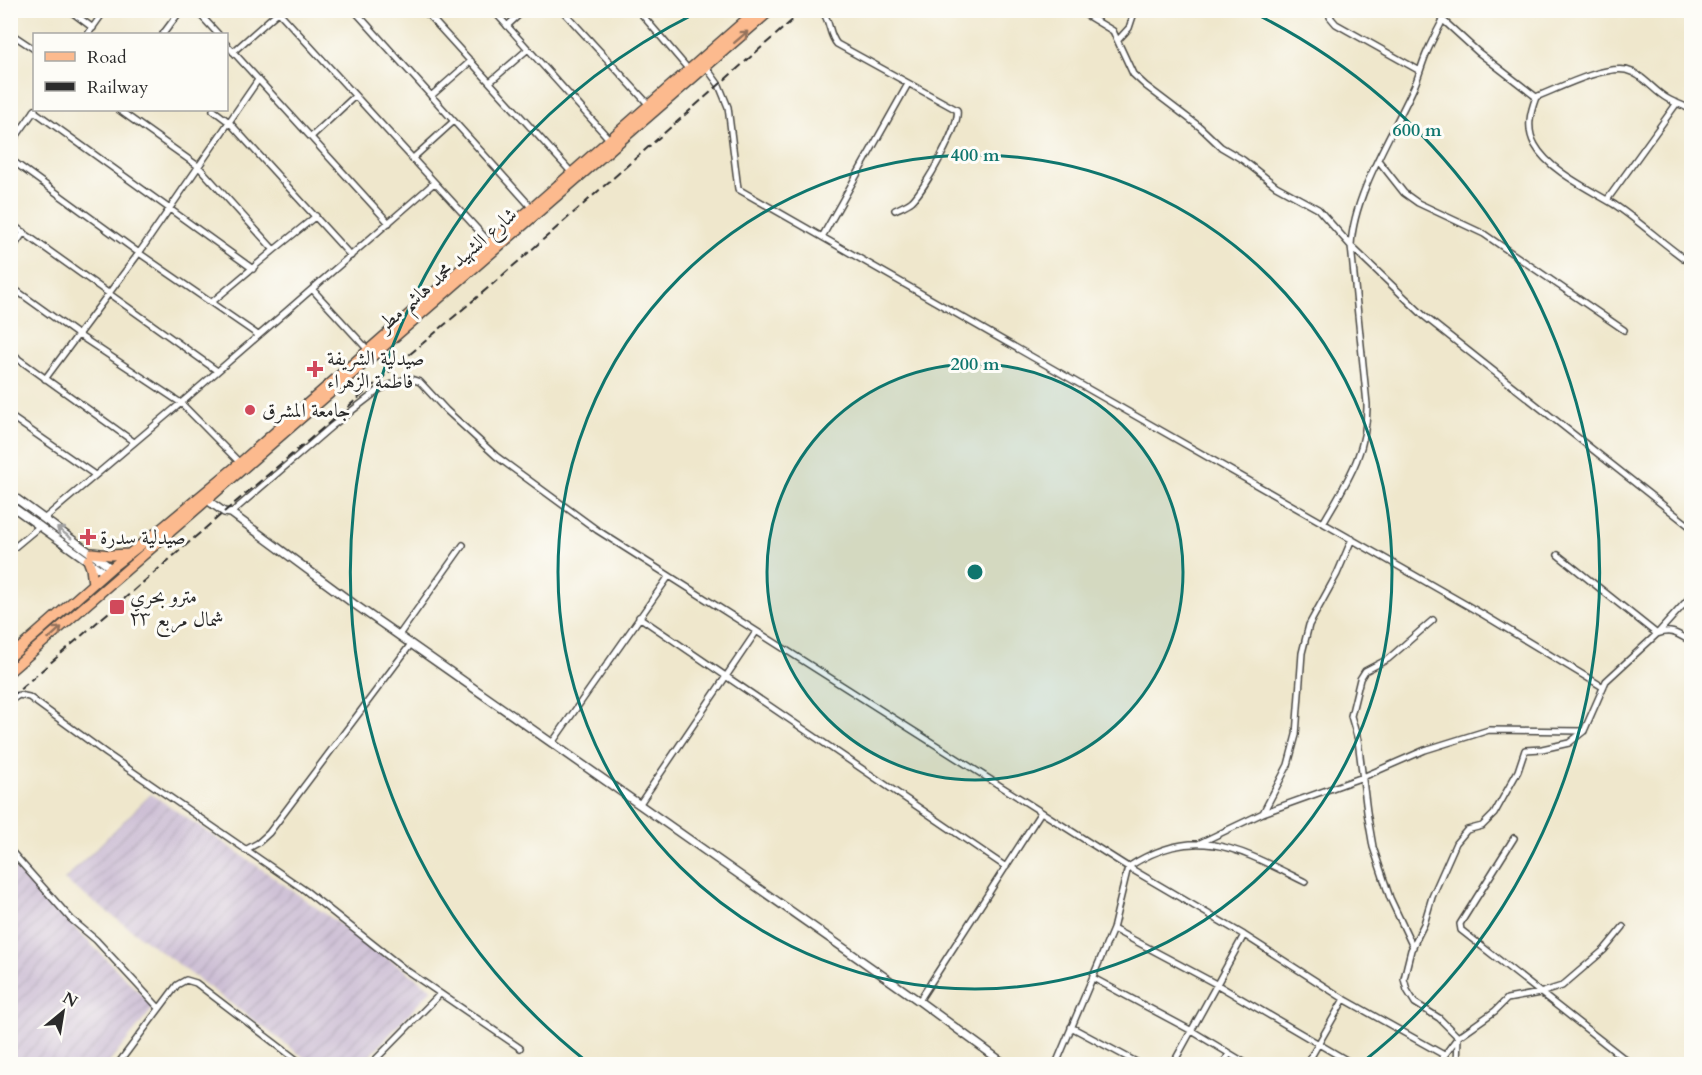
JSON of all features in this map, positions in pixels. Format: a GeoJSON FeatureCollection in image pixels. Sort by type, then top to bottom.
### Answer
{"type":"FeatureCollection","features":[{"type":"Feature","properties":{"kind":"main road","name":"شارع الشهيد محمد هاشم مطر"},"geometry":{"type":"LineString","coordinates":[[10,671],[652,108],[689,70],[757,10]]}},
{"type":"Feature","properties":{"kind":"main road","name":"شارع الشهيد محمد هاشم مطر"},"geometry":{"type":"LineString","coordinates":[[10,657],[108,570],[240,463],[572,172],[706,67],[771,10]]}},
{"type":"Feature","properties":{"kind":"main road"},"geometry":{"type":"LineString","coordinates":[[93,584],[90,556],[129,554]]}},
{"type":"Feature","properties":{"kind":"street"},"geometry":{"type":"LineString","coordinates":[[69,10],[93,27]]}},
{"type":"Feature","properties":{"kind":"street"},"geometry":{"type":"LineString","coordinates":[[89,33],[105,10]]}},
{"type":"Feature","properties":{"kind":"street"},"geometry":{"type":"LineString","coordinates":[[164,33],[181,10]]}},
{"type":"Feature","properties":{"kind":"street"},"geometry":{"type":"LineString","coordinates":[[196,10],[217,33]]}},
{"type":"Feature","properties":{"kind":"street"},"geometry":{"type":"LineString","coordinates":[[354,10],[532,208]]}},
{"type":"Feature","properties":{"kind":"street"},"geometry":{"type":"LineString","coordinates":[[424,10],[572,172]]}},
{"type":"Feature","properties":{"kind":"street"},"geometry":{"type":"LineString","coordinates":[[493,10],[610,140]]}},
{"type":"Feature","properties":{"kind":"street"},"geometry":{"type":"LineString","coordinates":[[507,26],[525,10]]}},
{"type":"Feature","properties":{"kind":"street"},"geometry":{"type":"LineString","coordinates":[[638,10],[689,70]]}},
{"type":"Feature","properties":{"kind":"street"},"geometry":{"type":"LineString","coordinates":[[821,10],[826,15],[832,38],[837,45],[957,110],[958,118],[936,168],[910,203],[895,210]]}},
{"type":"Feature","properties":{"kind":"street"},"geometry":{"type":"LineString","coordinates":[[1078,10],[1113,31],[1133,74],[1146,86],[1200,127],[1221,147],[1243,160],[1276,186],[1318,208],[1351,246],[1424,316],[1692,528]]}},
{"type":"Feature","properties":{"kind":"street"},"geometry":{"type":"LineString","coordinates":[[1118,40],[1129,28],[1135,10]]}},
{"type":"Feature","properties":{"kind":"street"},"geometry":{"type":"LineString","coordinates":[[1332,10],[1330,17],[1336,24],[1420,71]]}},
{"type":"Feature","properties":{"kind":"street"},"geometry":{"type":"LineString","coordinates":[[1323,523],[1358,461],[1367,423],[1351,246],[1352,231],[1378,160],[1416,84],[1426,54],[1448,10]]}},
{"type":"Feature","properties":{"kind":"street"},"geometry":{"type":"LineString","coordinates":[[233,52],[277,11],[490,243]]}},
{"type":"Feature","properties":{"kind":"street"},"geometry":{"type":"LineString","coordinates":[[566,12],[652,108]]}},
{"type":"Feature","properties":{"kind":"street"},"geometry":{"type":"LineString","coordinates":[[1443,20],[1478,52],[1536,97]]}},
{"type":"Feature","properties":{"kind":"street"},"geometry":{"type":"LineString","coordinates":[[11,33],[33,48]]}},
{"type":"Feature","properties":{"kind":"street"},"geometry":{"type":"LineString","coordinates":[[228,46],[389,222]]}},
{"type":"Feature","properties":{"kind":"street"},"geometry":{"type":"LineString","coordinates":[[490,82],[528,49]]}},
{"type":"Feature","properties":{"kind":"street"},"geometry":{"type":"LineString","coordinates":[[431,96],[471,61]]}},
{"type":"Feature","properties":{"kind":"street"},"geometry":{"type":"LineString","coordinates":[[706,67],[719,85],[728,107],[738,189],[1352,539],[1603,687]]}},
{"type":"Feature","properties":{"kind":"street"},"geometry":{"type":"LineString","coordinates":[[1689,109],[1667,98],[1634,73],[1618,70],[1599,73],[1536,97],[1529,116],[1530,132],[1535,145],[1555,167],[1622,210],[1692,264]]}},
{"type":"Feature","properties":{"kind":"street"},"geometry":{"type":"LineString","coordinates":[[45,379],[139,253],[258,80]]}},
{"type":"Feature","properties":{"kind":"street"},"geometry":{"type":"LineString","coordinates":[[822,237],[908,84]]}},
{"type":"Feature","properties":{"kind":"street"},"geometry":{"type":"LineString","coordinates":[[1692,93],[1689,109],[1692,116]]}},
{"type":"Feature","properties":{"kind":"street"},"geometry":{"type":"LineString","coordinates":[[311,137],[355,96]]}},
{"type":"Feature","properties":{"kind":"street"},"geometry":{"type":"LineString","coordinates":[[1607,201],[1677,103]]}},
{"type":"Feature","properties":{"kind":"street"},"geometry":{"type":"LineString","coordinates":[[10,145],[34,111]]}},
{"type":"Feature","properties":{"kind":"street"},"geometry":{"type":"LineString","coordinates":[[36,111],[253,269]]}},
{"type":"Feature","properties":{"kind":"street"},"geometry":{"type":"LineString","coordinates":[[120,111],[198,166],[274,250]]}},
{"type":"Feature","properties":{"kind":"street"},"geometry":{"type":"LineString","coordinates":[[214,111],[229,122],[351,256]]}},
{"type":"Feature","properties":{"kind":"street"},"geometry":{"type":"LineString","coordinates":[[412,159],[454,121]]}},
{"type":"Feature","properties":{"kind":"street"},"geometry":{"type":"LineString","coordinates":[[10,159],[139,253],[258,335]]}},
{"type":"Feature","properties":{"kind":"street"},"geometry":{"type":"LineString","coordinates":[[1378,160],[1404,194],[1484,234],[1624,330]]}},
{"type":"Feature","properties":{"kind":"street"},"geometry":{"type":"LineString","coordinates":[[45,519],[434,183]]}},
{"type":"Feature","properties":{"kind":"street"},"geometry":{"type":"LineString","coordinates":[[212,302],[316,216]]}},
{"type":"Feature","properties":{"kind":"street"},"geometry":{"type":"LineString","coordinates":[[10,223],[216,370]]}},
{"type":"Feature","properties":{"kind":"street"},"geometry":{"type":"LineString","coordinates":[[10,252],[24,232]]}},
{"type":"Feature","properties":{"kind":"street"},"geometry":{"type":"LineString","coordinates":[[10,286],[181,403],[240,463]]}},
{"type":"Feature","properties":{"kind":"street"},"geometry":{"type":"LineString","coordinates":[[312,289],[369,351]]}},
{"type":"Feature","properties":{"kind":"street"},"geometry":{"type":"LineString","coordinates":[[10,353],[134,442]]}},
{"type":"Feature","properties":{"kind":"street"},"geometry":{"type":"LineString","coordinates":[[10,365],[17,357]]}},
{"type":"Feature","properties":{"kind":"street"},"geometry":{"type":"LineString","coordinates":[[231,513],[258,488],[380,389],[408,378],[420,382],[446,410],[505,463],[597,530],[1128,867],[1244,935],[1344,999],[1444,1055]]}},
{"type":"Feature","properties":{"kind":"street"},"geometry":{"type":"LineString","coordinates":[[10,417],[95,475]]}},
{"type":"Feature","properties":{"kind":"street"},"geometry":{"type":"LineString","coordinates":[[10,494],[108,570]]}},
{"type":"Feature","properties":{"kind":"street"},"geometry":{"type":"LineString","coordinates":[[207,500],[224,512],[231,513],[411,644],[919,1001],[1005,1065]]}},
{"type":"Feature","properties":{"kind":"street"},"geometry":{"type":"LineString","coordinates":[[10,505],[90,556]]}},
{"type":"Feature","properties":{"kind":"street"},"geometry":{"type":"LineString","coordinates":[[10,551],[40,526]]}},
{"type":"Feature","properties":{"kind":"street"},"geometry":{"type":"LineString","coordinates":[[1263,813],[1288,765],[1296,735],[1302,653],[1309,625],[1337,574],[1352,539]]}},
{"type":"Feature","properties":{"kind":"street"},"geometry":{"type":"LineString","coordinates":[[399,635],[463,545]]}},
{"type":"Feature","properties":{"kind":"street"},"geometry":{"type":"LineString","coordinates":[[1558,555],[1658,634]]}},
{"type":"Feature","properties":{"kind":"street"},"geometry":{"type":"LineString","coordinates":[[552,743],[669,576]]}},
{"type":"Feature","properties":{"kind":"street"},"geometry":{"type":"LineString","coordinates":[[1456,1065],[1458,1037],[1449,1026],[1415,1003],[1407,990],[1404,979],[1413,946],[1456,843],[1467,830],[1482,826],[1494,814],[1518,771],[1525,750],[1569,743],[1584,731],[1606,681],[1658,634],[1692,595]]}},
{"type":"Feature","properties":{"kind":"street"},"geometry":{"type":"LineString","coordinates":[[639,617],[1006,867]]}},
{"type":"Feature","properties":{"kind":"street"},"geometry":{"type":"LineString","coordinates":[[1413,946],[1397,915],[1378,865],[1370,830],[1358,740],[1351,719],[1361,676],[1368,669],[1388,658],[1433,620]]}},
{"type":"Feature","properties":{"kind":"street"},"geometry":{"type":"LineString","coordinates":[[1658,634],[1671,631],[1692,642]]}},
{"type":"Feature","properties":{"kind":"street"},"geometry":{"type":"LineString","coordinates":[[639,805],[756,632]]}},
{"type":"Feature","properties":{"kind":"street"},"geometry":{"type":"LineString","coordinates":[[245,850],[258,843],[269,833],[411,644]]}},
{"type":"Feature","properties":{"kind":"street"},"geometry":{"type":"LineString","coordinates":[[10,700],[19,695],[29,697],[107,754],[306,891],[403,968],[520,1048]]}},
{"type":"Feature","properties":{"kind":"street"},"geometry":{"type":"LineString","coordinates":[[1200,843],[1263,813],[1363,777],[1425,750],[1489,730],[1584,731]]}},
{"type":"Feature","properties":{"kind":"street"},"geometry":{"type":"LineString","coordinates":[[919,1001],[1041,812]]}},
{"type":"Feature","properties":{"kind":"street"},"geometry":{"type":"LineString","coordinates":[[1514,838],[1460,924],[1461,930],[1631,1065]]}},
{"type":"Feature","properties":{"kind":"street"},"geometry":{"type":"LineString","coordinates":[[1056,1065],[1113,929],[1128,867],[1147,855],[1167,848],[1200,843],[1225,846],[1305,882]]}},
{"type":"Feature","properties":{"kind":"street"},"geometry":{"type":"LineString","coordinates":[[10,850],[76,924],[101,945],[159,1008]]}},
{"type":"Feature","properties":{"kind":"street"},"geometry":{"type":"LineString","coordinates":[[1438,1065],[1458,1037],[1495,1011],[1507,999],[1562,986],[1604,950],[1623,927]]}},
{"type":"Feature","properties":{"kind":"street"},"geometry":{"type":"LineString","coordinates":[[1113,929],[1216,984],[1353,1065]]}},
{"type":"Feature","properties":{"kind":"street"},"geometry":{"type":"LineString","coordinates":[[1173,1065],[1244,935]]}},
{"type":"Feature","properties":{"kind":"street"},"geometry":{"type":"LineString","coordinates":[[1094,978],[1192,1031],[1247,1065]]}},
{"type":"Feature","properties":{"kind":"street"},"geometry":{"type":"LineString","coordinates":[[118,1065],[159,1008],[180,982],[186,980],[193,981],[302,1065]]}},
{"type":"Feature","properties":{"kind":"street"},"geometry":{"type":"LineString","coordinates":[[371,1065],[440,994]]}},
{"type":"Feature","properties":{"kind":"street"},"geometry":{"type":"LineString","coordinates":[[1307,1065],[1344,999]]}},
{"type":"Feature","properties":{"kind":"street"},"geometry":{"type":"LineString","coordinates":[[1071,1027],[1140,1065]]}},
{"type":"Feature","properties":{"kind":"street"},"geometry":{"type":"LineString","coordinates":[[1222,1065],[1229,1054]]}},
{"type":"Feature","properties":{"kind":"shaded area"},"geometry":{"type":"Polygon","coordinates":[[[151,794],[432,989],[362,1064],[313,1064],[64,880],[151,794]]]}},
{"type":"Feature","properties":{"kind":"shaded area"},"geometry":{"type":"Polygon","coordinates":[[[10,863],[154,1007],[108,1064],[11,1064],[10,863]]]}},
{"type":"Feature","properties":{"kind":"railway"},"geometry":{"type":"LineString","coordinates":[[10,698],[224,512],[495,282],[804,10]]}},
{"type":"Feature","properties":{"kind":"place","name":"صيدلية الشريفة فاطمة الزهراء"},"geometry":{"type":"Point","coordinates":[315,369]}},
{"type":"Feature","properties":{"kind":"place","name":"جامعة المشرق"},"geometry":{"type":"Point","coordinates":[250,410]}},
{"type":"Feature","properties":{"kind":"place","name":"صيدلية سدرة"},"geometry":{"type":"Point","coordinates":[88,537]}},
{"type":"Feature","properties":{"kind":"place","name":"مترو بحري شمال مربع ٢٣"},"geometry":{"type":"Point","coordinates":[117,607]}}]}
